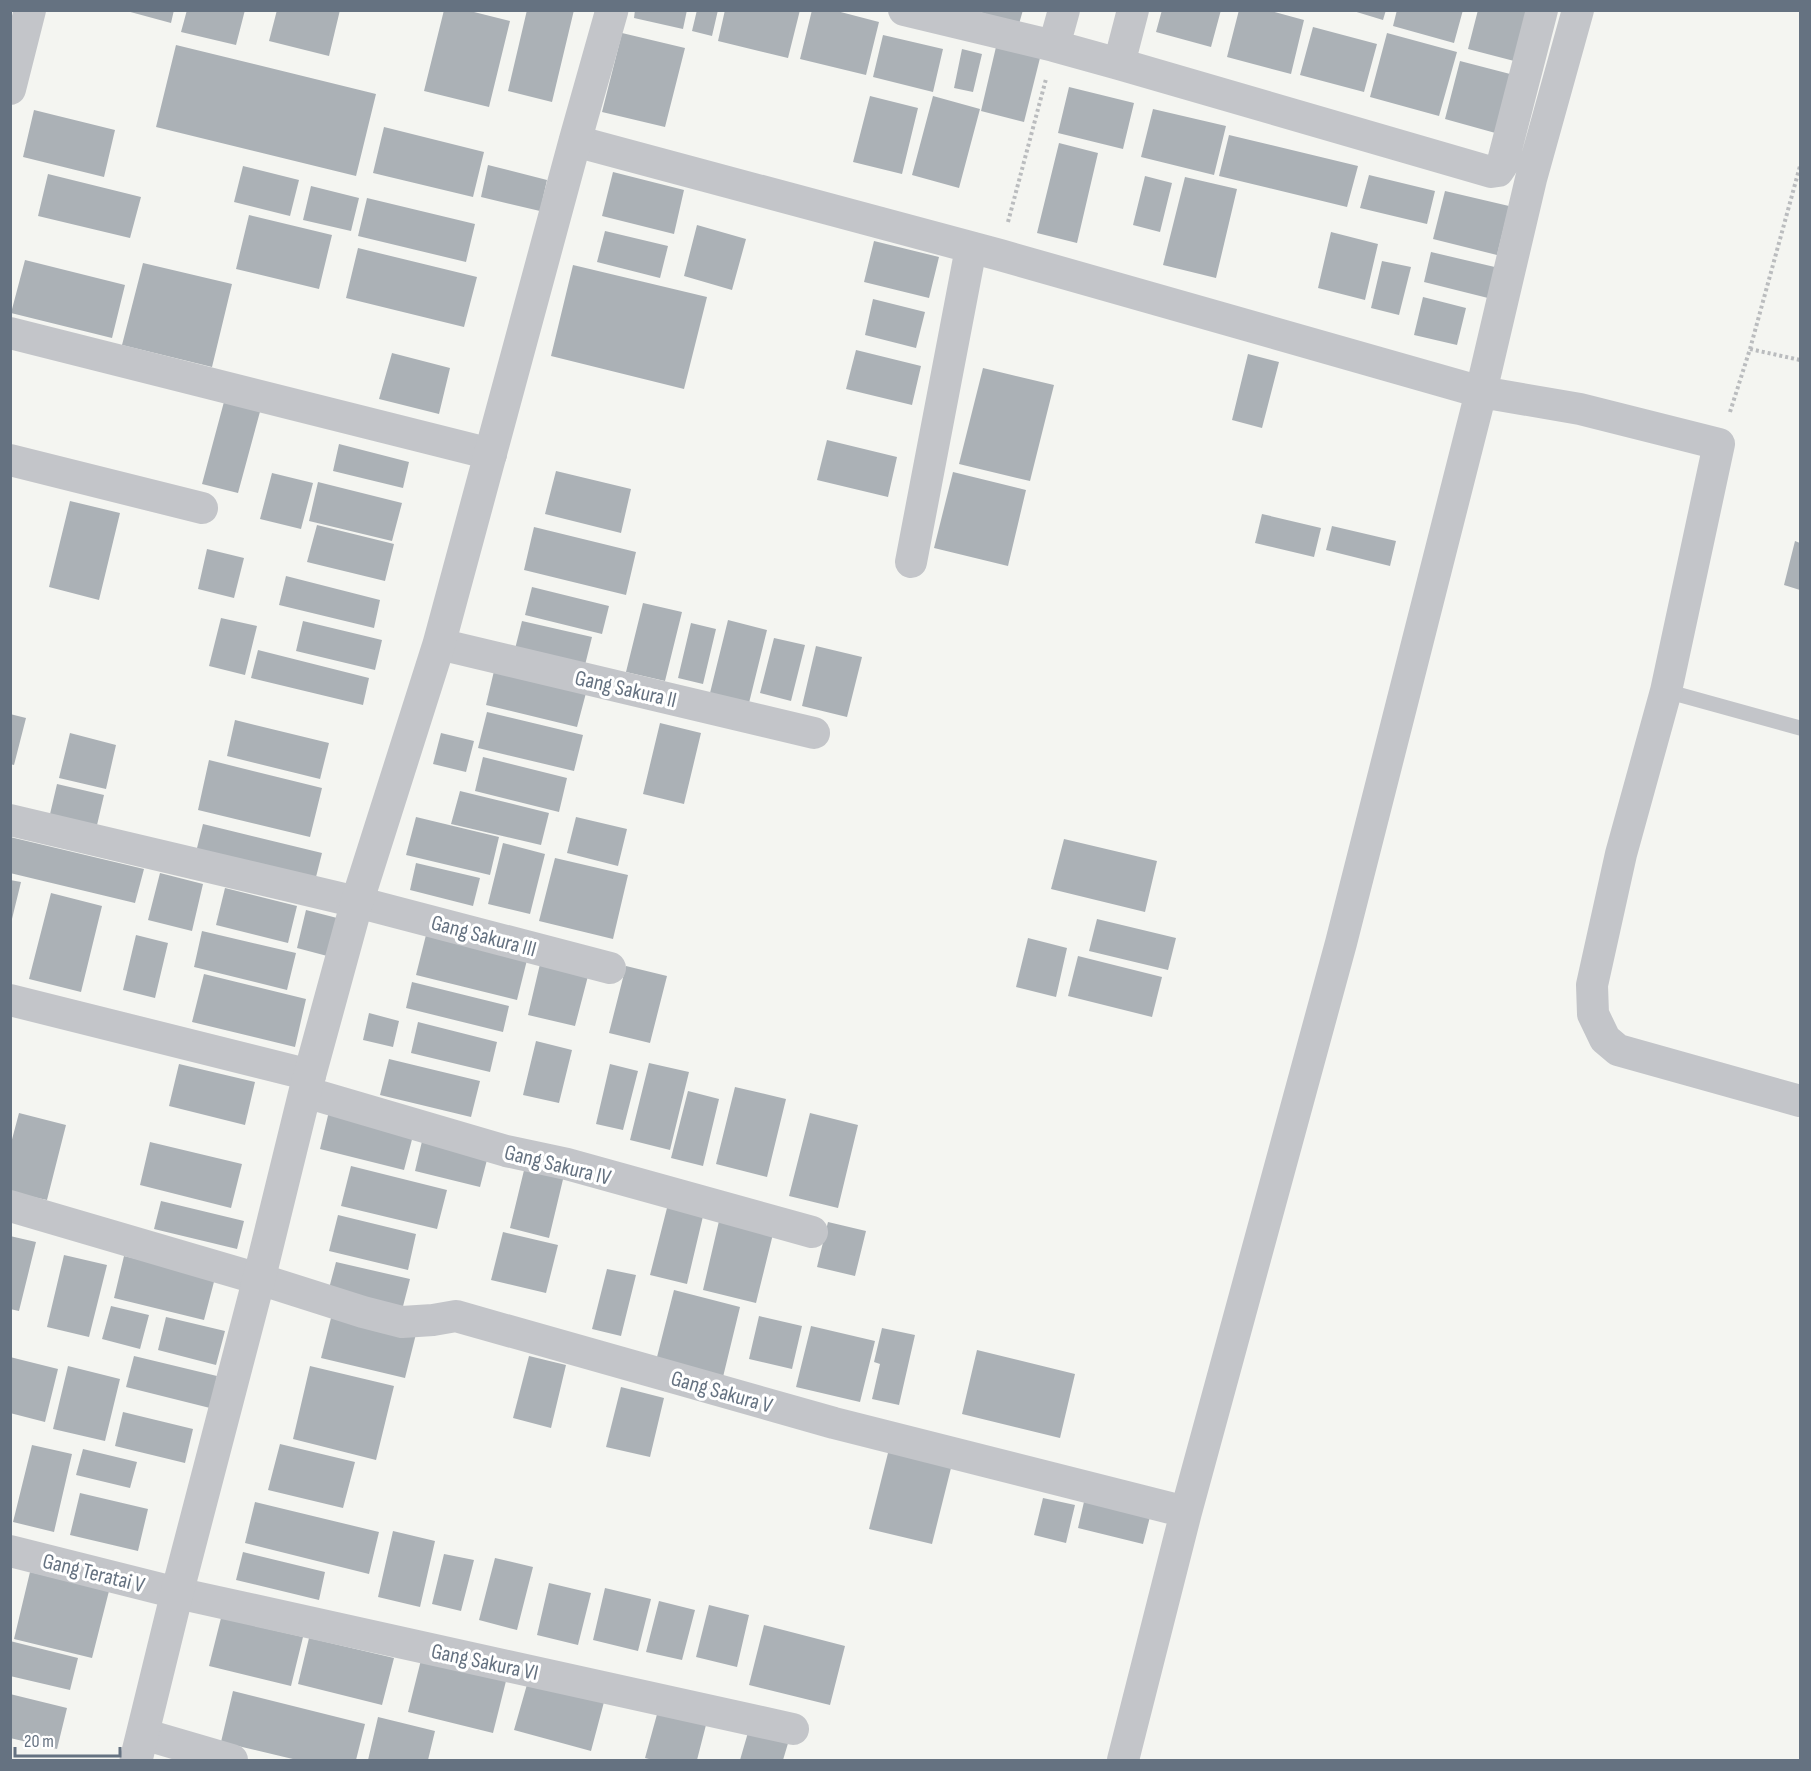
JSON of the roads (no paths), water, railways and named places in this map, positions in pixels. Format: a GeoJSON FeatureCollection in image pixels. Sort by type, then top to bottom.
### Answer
{"type":"FeatureCollection","features":[{"type":"Feature","properties":{"kind":"street"},"geometry":{"type":"LineString","coordinates":[[10,89],[30,10]]}},
{"type":"Feature","properties":{"kind":"street"},"geometry":{"type":"LineString","coordinates":[[232,1761],[140,1747],[177,1593],[357,902],[439,644],[612,10]]}},
{"type":"Feature","properties":{"kind":"street"},"geometry":{"type":"LineString","coordinates":[[904,10],[1054,46],[1491,172],[1498,171],[1502,165],[1542,10]]}},
{"type":"Feature","properties":{"kind":"street"},"geometry":{"type":"LineString","coordinates":[[1054,46],[1064,10]]}},
{"type":"Feature","properties":{"kind":"street"},"geometry":{"type":"LineString","coordinates":[[1119,64],[1132,10]]}},
{"type":"Feature","properties":{"kind":"street"},"geometry":{"type":"LineString","coordinates":[[1123,1761],[1186,1512],[1338,954],[1481,392],[1531,179],[1578,10]]}},
{"type":"Feature","properties":{"kind":"street"},"geometry":{"type":"LineString","coordinates":[[575,141],[985,251],[1481,392],[1580,409],[1719,444],[1666,691],[1621,854],[1592,985],[1593,1014],[1605,1039],[1618,1050],[1800,1101]]}},
{"type":"Feature","properties":{"kind":"street"},"geometry":{"type":"LineString","coordinates":[[911,562],[985,251]]}},
{"type":"Feature","properties":{"kind":"street"},"geometry":{"type":"LineString","coordinates":[[10,333],[491,454]]}},
{"type":"Feature","properties":{"kind":"street"},"geometry":{"type":"LineString","coordinates":[[10,460],[202,508]]}},
{"type":"Feature","properties":{"kind":"street","name":"Gang Sakura II"},"geometry":{"type":"LineString","coordinates":[[439,644],[814,733]]}},
{"type":"Feature","properties":{"kind":"street","name":"Gang Sakura III"},"geometry":{"type":"LineString","coordinates":[[10,820],[357,902],[610,968]]}},
{"type":"Feature","properties":{"kind":"street","name":"Gang Sakura IV"},"geometry":{"type":"LineString","coordinates":[[10,1000],[308,1083],[506,1151],[567,1164],[812,1232]]}},
{"type":"Feature","properties":{"kind":"street","name":"Gang Sakura V"},"geometry":{"type":"LineString","coordinates":[[10,1206],[402,1322],[456,1316],[834,1423],[1186,1512]]}},
{"type":"Feature","properties":{"kind":"street","name":"Gang Teratai V"},"geometry":{"type":"LineString","coordinates":[[10,1551],[177,1593]]}},
{"type":"Feature","properties":{"kind":"street","name":"Gang Sakura VI"},"geometry":{"type":"LineString","coordinates":[[177,1593],[793,1729]]}},
{"type":"Feature","properties":{"kind":"lane"},"geometry":{"type":"LineString","coordinates":[[1666,691],[1800,728]]}}]}
